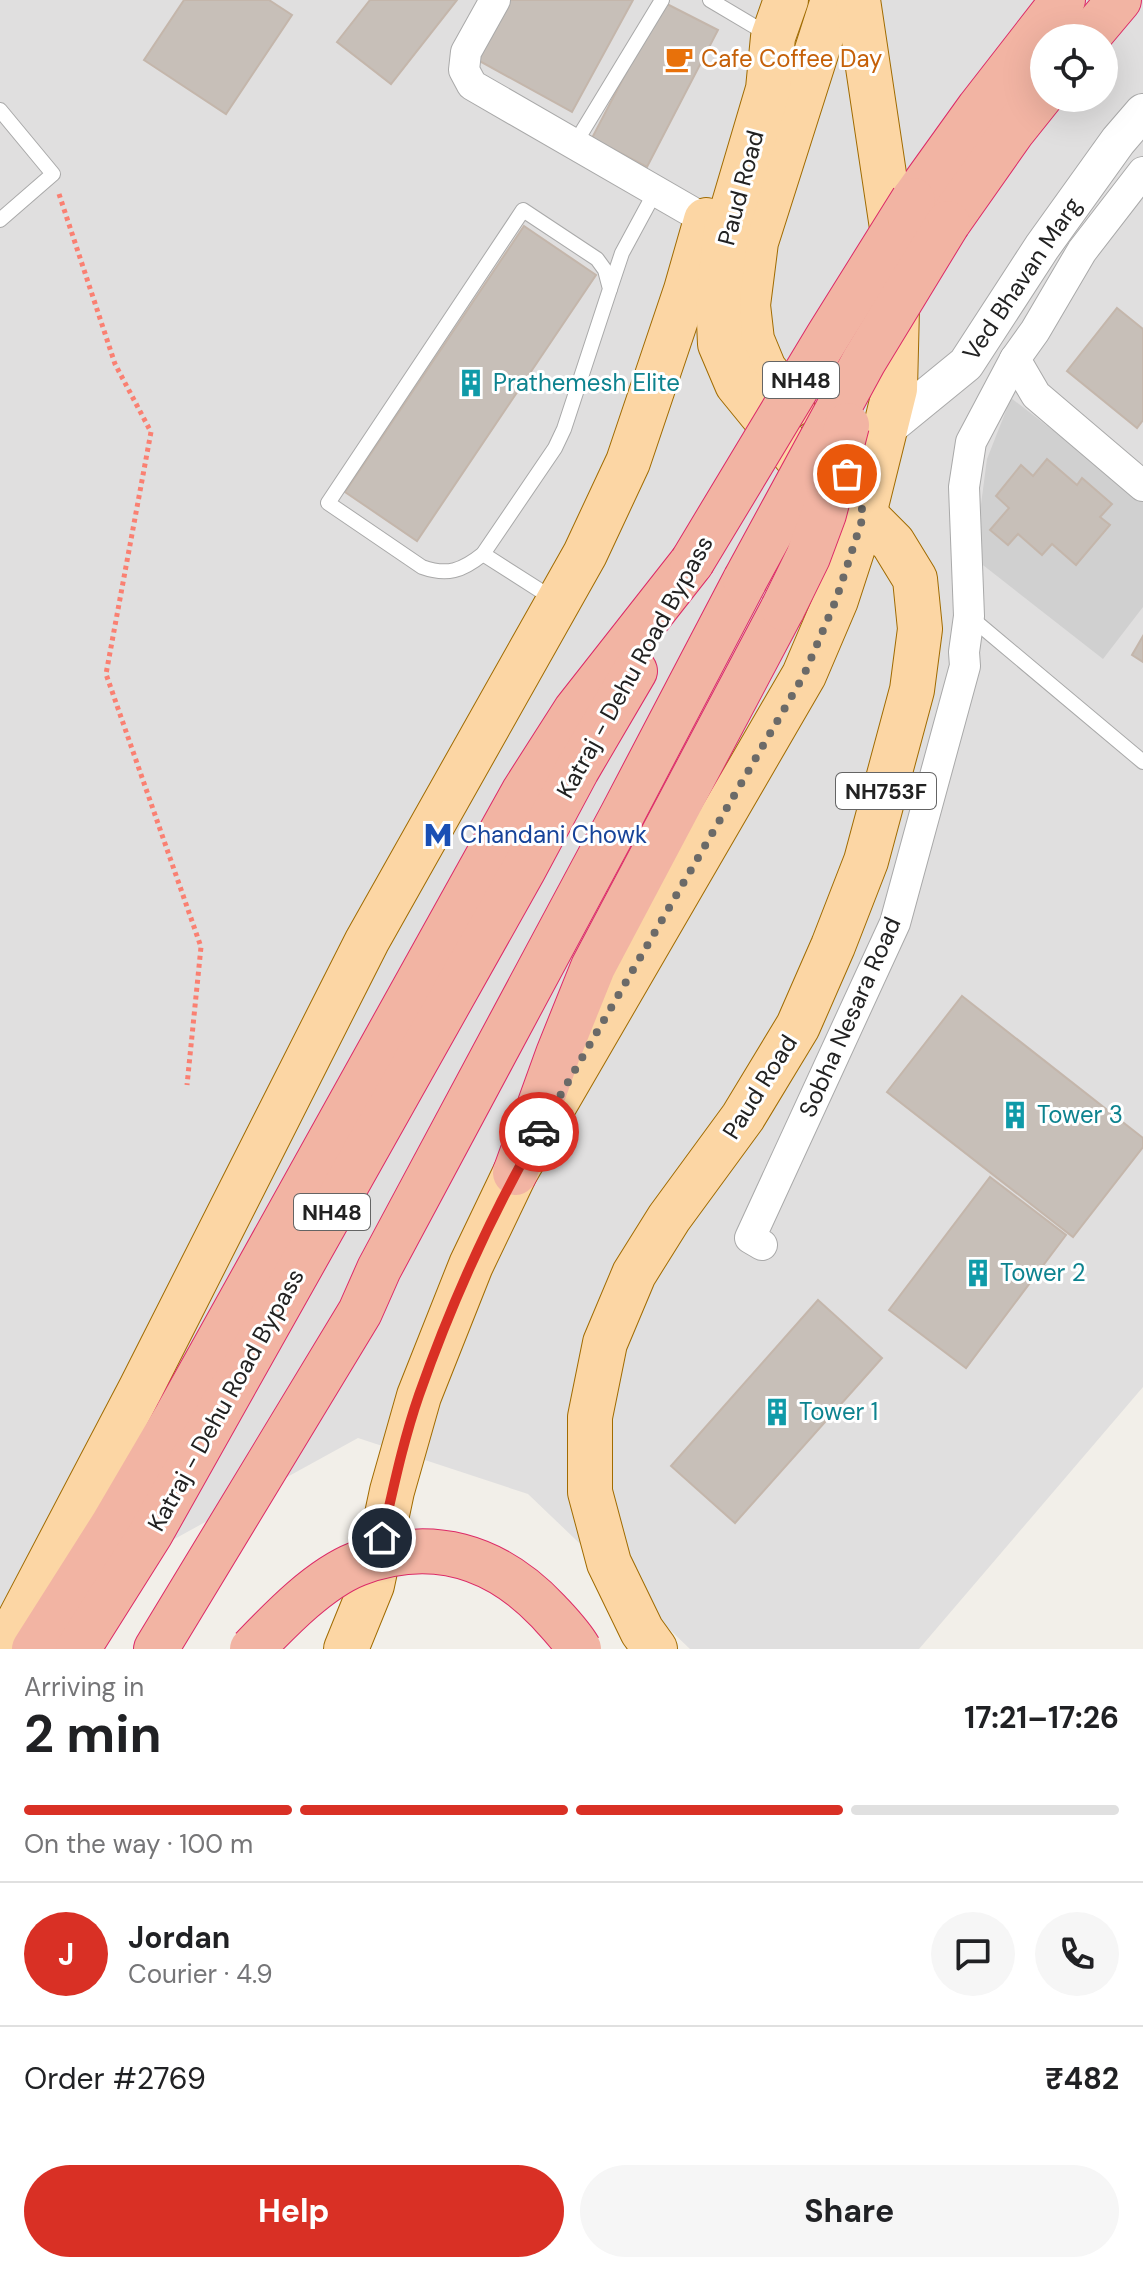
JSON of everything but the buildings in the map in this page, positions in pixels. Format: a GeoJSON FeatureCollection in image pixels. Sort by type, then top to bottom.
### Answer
{"type":"FeatureCollection","features":[{"type":"Feature","properties":{"kind":"highway","name":"Katraj - Dehu Road Bypass"},"geometry":{"type":"LineString","coordinates":[[156,1649],[360,1312],[379,1269],[864,361],[979,108],[1063,0]]}},
{"type":"Feature","properties":{"kind":"highway"},"geometry":{"type":"LineString","coordinates":[[1099,24],[1119,0]]}},
{"type":"Feature","properties":{"kind":"highway","name":"Katraj - Dehu Road Bypass"},"geometry":{"type":"LineString","coordinates":[[78,1649],[151,1533],[577,770],[651,644],[692,562],[828,336],[930,212],[1012,132],[1030,110]]}},
{"type":"Feature","properties":{"kind":"highway"},"geometry":{"type":"LineString","coordinates":[[515,1173],[593,967],[808,557],[824,514],[864,361]]}},
{"type":"Feature","properties":{"kind":"highway"},"geometry":{"type":"LineString","coordinates":[[34,1649],[112,1526],[177,1415],[524,791],[584,699],[692,562]]}},
{"type":"Feature","properties":{"kind":"highway"},"geometry":{"type":"LineString","coordinates":[[252,1649],[289,1613],[336,1576],[355,1565],[417,1550],[452,1554],[482,1562],[510,1577],[536,1598],[579,1649]]}},
{"type":"Feature","properties":{"kind":"main road","name":"Paud Road"},"geometry":{"type":"LineString","coordinates":[[833,0],[756,242],[748,305],[752,340],[764,369],[847,474],[864,514]]}},
{"type":"Feature","properties":{"kind":"main road"},"geometry":{"type":"LineString","coordinates":[[346,1649],[372,1585],[392,1491],[419,1396],[471,1265],[515,1173],[804,675],[836,600],[864,514],[895,389],[898,268],[858,0]]}},
{"type":"Feature","properties":{"kind":"main road"},"geometry":{"type":"LineString","coordinates":[[4,1649],[141,1388],[367,941],[585,554],[628,462],[686,290],[706,220],[780,19]]}},
{"type":"Feature","properties":{"kind":"main road","name":"Paud Road"},"geometry":{"type":"LineString","coordinates":[[655,1649],[642,1631],[609,1563],[590,1492],[590,1417],[605,1343],[634,1274],[669,1218],[743,1117],[798,1026],[866,861],[912,690],[920,629],[915,579],[893,543],[864,514],[825,492],[737,384],[720,344],[718,299],[726,231],[768,89],[780,19]]}},
{"type":"Feature","properties":{"kind":"street"},"geometry":{"type":"LineString","coordinates":[[495,0],[466,52],[464,70],[472,85],[706,220]]}},
{"type":"Feature","properties":{"kind":"street","name":"Ved Bhavan Marg"},"geometry":{"type":"LineString","coordinates":[[884,431],[966,364],[1042,247],[1118,141],[1143,112]]}},
{"type":"Feature","properties":{"kind":"street","name":"Sobha Nesara Road"},"geometry":{"type":"LineString","coordinates":[[762,1245],[750,1238],[895,923],[965,666],[969,616],[964,487],[971,442],[1015,359],[1082,251],[1143,172]]}},
{"type":"Feature","properties":{"kind":"street"},"geometry":{"type":"LineString","coordinates":[[1015,359],[1036,395],[1143,486]]}},
{"type":"Feature","properties":{"kind":"lane"},"geometry":{"type":"LineString","coordinates":[[574,145],[662,0]]}},
{"type":"Feature","properties":{"kind":"lane"},"geometry":{"type":"LineString","coordinates":[[710,0],[780,19]]}},
{"type":"Feature","properties":{"kind":"lane"},"geometry":{"type":"LineString","coordinates":[[0,110],[53,174],[0,220]]}},
{"type":"Feature","properties":{"kind":"lane"},"geometry":{"type":"LineString","coordinates":[[610,289],[605,270],[597,259],[523,210],[328,503],[422,567],[439,573],[471,564],[483,554],[555,448],[564,429],[622,253],[655,192]]}},
{"type":"Feature","properties":{"kind":"lane"},"geometry":{"type":"LineString","coordinates":[[483,554],[559,602]]}},
{"type":"Feature","properties":{"kind":"lane"},"geometry":{"type":"LineString","coordinates":[[969,616],[1143,762]]}},
{"type":"Feature","properties":{"kind":"path"},"geometry":{"type":"LineString","coordinates":[[53,174],[115,364],[151,432],[106,674],[201,947],[187,1085]]}},
{"type":"Feature","properties":{"kind":"shaded area"},"geometry":{"type":"Polygon","coordinates":[[[0,0],[1143,0],[1143,1387],[919,1649],[690,1649],[528,1494],[358,1438],[0,1635],[0,0]]]}},
{"type":"Feature","properties":{"kind":"shaded area"},"geometry":{"type":"Polygon","coordinates":[[[1011,398],[1143,500],[1143,607],[1103,659],[974,558],[987,459],[1011,398]]]}},
{"type":"Feature","properties":{"kind":"way so far"},"geometry":{"type":"LineString","coordinates":[[539,1132],[804,675],[836,600],[864,514],[847,474]]}},
{"type":"Feature","properties":{"kind":"place","name":"Cafe Coffee Day"},"geometry":{"type":"Point","coordinates":[679,59]}},
{"type":"Feature","properties":{"kind":"place","name":"Prathemesh Elite"},"geometry":{"type":"Point","coordinates":[471,383]}},
{"type":"Feature","properties":{"kind":"place","name":"Chandani Chowk"},"geometry":{"type":"Point","coordinates":[438,835]}},
{"type":"Feature","properties":{"kind":"place","name":"Tower 3"},"geometry":{"type":"Point","coordinates":[1015,1115]}},
{"type":"Feature","properties":{"kind":"place","name":"Tower 2"},"geometry":{"type":"Point","coordinates":[978,1273]}},
{"type":"Feature","properties":{"kind":"place","name":"Tower 1"},"geometry":{"type":"Point","coordinates":[777,1412]}},
{"type":"Feature","properties":{"kind":"route"},"geometry":{"type":"LineString","coordinates":[[382,1538],[419,1396],[471,1265],[515,1173],[539,1132]]}}]}
